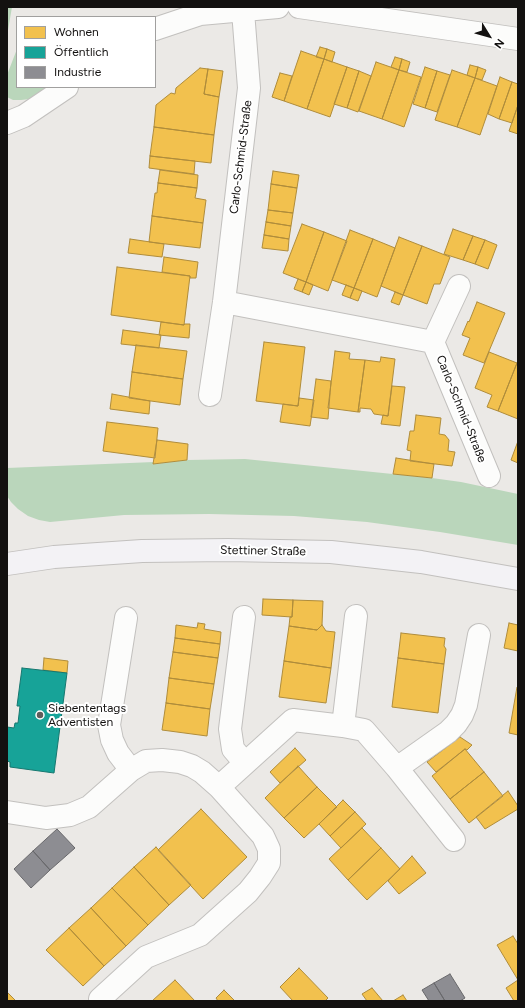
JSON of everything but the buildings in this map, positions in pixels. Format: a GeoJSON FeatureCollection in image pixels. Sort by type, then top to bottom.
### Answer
{"type":"FeatureCollection","features":[{"type":"Feature","properties":{"kind":"street"},"geometry":{"type":"LineString","coordinates":[[156,29],[200,14],[278,7]]}},
{"type":"Feature","properties":{"kind":"street"},"geometry":{"type":"LineString","coordinates":[[299,7],[392,14],[518,39]]}},
{"type":"Feature","properties":{"kind":"street","name":"Carlo-Schmid-Straße"},"geometry":{"type":"LineString","coordinates":[[210,395],[224,302],[249,88],[243,11]]}},
{"type":"Feature","properties":{"kind":"street"},"geometry":{"type":"LineString","coordinates":[[7,123],[24,116],[66,88]]}},
{"type":"Feature","properties":{"kind":"street","name":"Carlo-Schmid-Straße"},"geometry":{"type":"LineString","coordinates":[[459,286],[434,342],[489,476]]}},
{"type":"Feature","properties":{"kind":"street","name":"Carlo-Schmid-Straße"},"geometry":{"type":"LineString","coordinates":[[224,302],[434,342]]}},
{"type":"Feature","properties":{"kind":"street","name":"Stettiner Straße"},"geometry":{"type":"LineString","coordinates":[[7,564],[54,557],[142,551],[228,550],[331,552],[421,562],[518,579]]}},
{"type":"Feature","properties":{"kind":"street"},"geometry":{"type":"LineString","coordinates":[[343,726],[356,616]]}},
{"type":"Feature","properties":{"kind":"street"},"geometry":{"type":"LineString","coordinates":[[244,617],[230,730],[233,749],[245,763]]}},
{"type":"Feature","properties":{"kind":"street"},"geometry":{"type":"LineString","coordinates":[[126,618],[109,725],[112,740],[118,753],[131,770]]}},
{"type":"Feature","properties":{"kind":"street"},"geometry":{"type":"LineString","coordinates":[[397,768],[448,732],[462,715],[466,706],[479,635]]}},
{"type":"Feature","properties":{"kind":"street"},"geometry":{"type":"LineString","coordinates":[[219,787],[293,720],[364,730],[397,768],[454,840]]}},
{"type":"Feature","properties":{"kind":"street"},"geometry":{"type":"LineString","coordinates":[[7,812],[46,818],[70,815],[89,807],[131,770],[146,761],[162,760],[180,762],[192,766],[202,772],[219,787],[264,836],[269,849],[269,863],[248,892],[200,935],[146,957],[100,999]]}},
{"type":"Feature","properties":{"kind":"green space"},"geometry":{"type":"Polygon","coordinates":[[[7,7],[12,7],[7,36],[7,7]]]}},
{"type":"Feature","properties":{"kind":"green space"},"geometry":{"type":"Polygon","coordinates":[[[16,52],[16,88],[46,88],[30,99],[13,100],[7,97],[7,75],[16,52]]]}},
{"type":"Feature","properties":{"kind":"green space"},"geometry":{"type":"Polygon","coordinates":[[[245,459],[432,478],[461,482],[518,494],[518,545],[367,522],[294,516],[209,514],[124,515],[50,522],[28,516],[18,509],[7,496],[7,468],[154,462],[154,464],[187,460],[245,459]]]}},
{"type":"Feature","properties":{"kind":"place","name":"Siebententags Adventisten"},"geometry":{"type":"Point","coordinates":[40,715]}}]}
